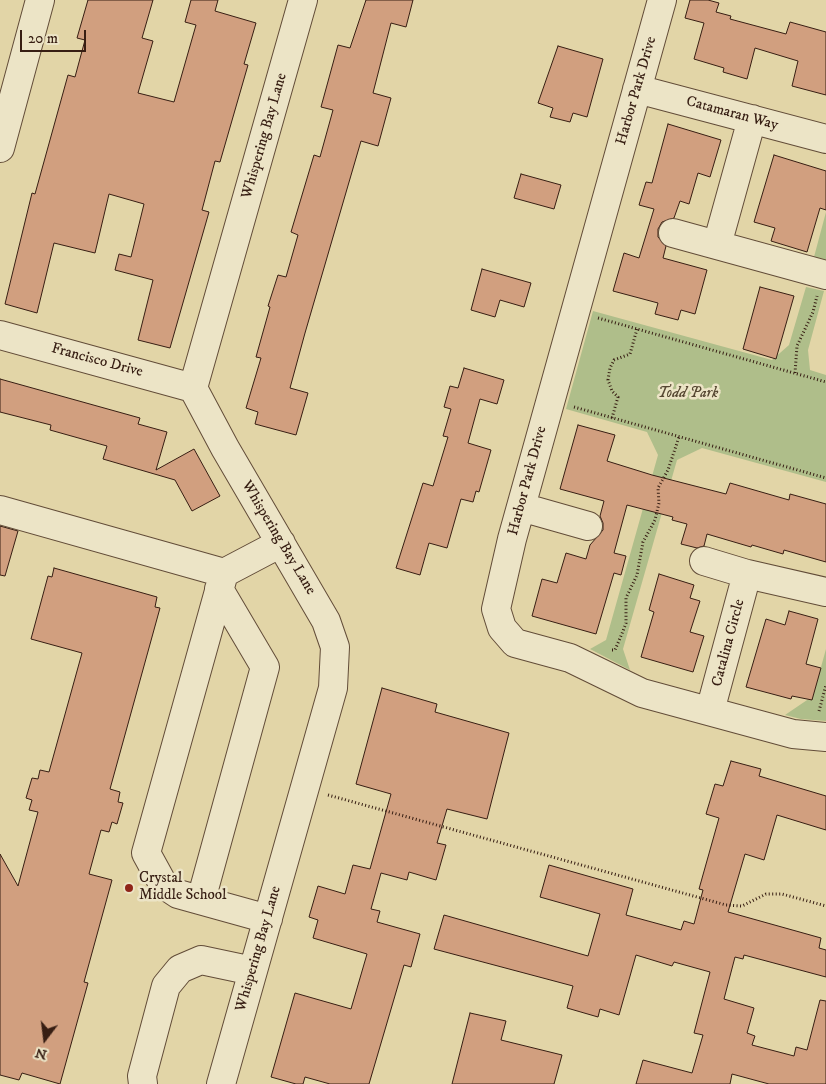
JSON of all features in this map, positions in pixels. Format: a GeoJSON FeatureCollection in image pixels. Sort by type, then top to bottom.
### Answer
{"type":"FeatureCollection","features":[{"type":"Feature","properties":{"kind":"street"},"geometry":{"type":"LineString","coordinates":[[0,148],[40,0]]}},
{"type":"Feature","properties":{"kind":"street","name":"Whispering Bay Lane"},"geometry":{"type":"LineString","coordinates":[[221,1084],[333,688],[335,647],[326,621],[225,448],[193,388],[303,0]]}},
{"type":"Feature","properties":{"kind":"street","name":"Harbor Park Drive"},"geometry":{"type":"LineString","coordinates":[[662,0],[521,508],[496,609],[502,628],[515,643],[570,658],[642,693],[793,734],[826,737]]}},
{"type":"Feature","properties":{"kind":"street","name":"Catamaran Way"},"geometry":{"type":"LineString","coordinates":[[637,89],[826,139]]}},
{"type":"Feature","properties":{"kind":"street"},"geometry":{"type":"LineString","coordinates":[[717,245],[752,119]]}},
{"type":"Feature","properties":{"kind":"street"},"geometry":{"type":"LineString","coordinates":[[673,233],[717,245],[822,281]]}},
{"type":"Feature","properties":{"kind":"street","name":"Francisco Drive"},"geometry":{"type":"LineString","coordinates":[[0,335],[193,388]]}},
{"type":"Feature","properties":{"kind":"street"},"geometry":{"type":"LineString","coordinates":[[521,508],[588,526]]}},
{"type":"Feature","properties":{"kind":"street"},"geometry":{"type":"LineString","coordinates":[[0,510],[221,581],[265,667],[200,900]]}},
{"type":"Feature","properties":{"kind":"street"},"geometry":{"type":"LineString","coordinates":[[268,919],[178,894],[163,884],[146,852],[221,581],[281,543]]}},
{"type":"Feature","properties":{"kind":"street"},"geometry":{"type":"LineString","coordinates":[[704,561],[747,574],[826,592]]}},
{"type":"Feature","properties":{"kind":"street","name":"Catalina Circle"},"geometry":{"type":"LineString","coordinates":[[710,711],[747,574]]}},
{"type":"Feature","properties":{"kind":"street"},"geometry":{"type":"LineString","coordinates":[[143,1084],[142,1076],[166,986],[180,968],[201,960],[253,971]]}},
{"type":"Feature","properties":{"kind":"path"},"geometry":{"type":"LineString","coordinates":[[796,373],[797,346],[813,312],[822,281]]}},
{"type":"Feature","properties":{"kind":"path"},"geometry":{"type":"LineString","coordinates":[[591,316],[826,382]]}},
{"type":"Feature","properties":{"kind":"path"},"geometry":{"type":"LineString","coordinates":[[612,418],[618,397],[612,391],[608,380],[610,368],[614,360],[622,355],[630,354],[637,330]]}},
{"type":"Feature","properties":{"kind":"path"},"geometry":{"type":"LineString","coordinates":[[566,405],[826,478]]}},
{"type":"Feature","properties":{"kind":"path"},"geometry":{"type":"LineString","coordinates":[[610,651],[615,650],[624,631],[626,623],[626,598],[637,575],[643,542],[655,520],[659,503],[658,488],[668,470],[679,437]]}},
{"type":"Feature","properties":{"kind":"path"},"geometry":{"type":"LineString","coordinates":[[819,711],[826,685]]}},
{"type":"Feature","properties":{"kind":"path"},"geometry":{"type":"LineString","coordinates":[[325,794],[726,905],[742,906],[766,894],[782,894],[826,906]]}},
{"type":"Feature","properties":{"kind":"green space"},"geometry":{"type":"Polygon","coordinates":[[[826,212],[826,260],[814,257],[826,212]]]}},
{"type":"Feature","properties":{"kind":"green space","name":"Todd Park"},"geometry":{"type":"Polygon","coordinates":[[[806,287],[824,291],[808,350],[810,370],[826,375],[826,482],[702,448],[677,460],[623,649],[630,670],[590,649],[606,640],[658,455],[647,432],[566,409],[593,311],[772,360],[789,345],[806,287]]]}},
{"type":"Feature","properties":{"kind":"green space"},"geometry":{"type":"Polygon","coordinates":[[[826,649],[826,721],[801,719],[785,715],[813,696],[826,649]]]}},
{"type":"Feature","properties":{"kind":"building"},"geometry":{"type":"Polygon","coordinates":[[[88,0],[153,0],[142,38],[153,41],[138,93],[174,102],[196,25],[185,22],[191,0],[218,0],[215,11],[256,23],[244,64],[248,65],[220,162],[215,161],[202,210],[209,212],[170,348],[138,340],[153,280],[115,270],[119,254],[131,257],[144,204],[109,194],[95,253],[54,243],[37,313],[5,304],[32,193],[35,194],[68,75],[75,77],[85,40],[77,38],[88,0]]]}},
{"type":"Feature","properties":{"kind":"building"},"geometry":{"type":"Polygon","coordinates":[[[366,0],[413,0],[406,27],[391,23],[373,93],[391,98],[378,146],[361,141],[290,388],[308,393],[296,435],[255,424],[258,412],[246,408],[261,358],[256,357],[270,307],[268,306],[278,275],[286,277],[298,235],[291,232],[314,155],[320,157],[333,110],[321,107],[338,45],[350,48],[366,0]]]}},
{"type":"Feature","properties":{"kind":"building"},"geometry":{"type":"Polygon","coordinates":[[[690,0],[708,0],[719,3],[716,12],[731,16],[730,19],[786,34],[790,22],[826,32],[826,95],[792,86],[798,61],[755,48],[747,79],[723,72],[724,68],[694,59],[704,23],[685,18],[690,0]]]}},
{"type":"Feature","properties":{"kind":"building"},"geometry":{"type":"Polygon","coordinates":[[[558,46],[603,59],[587,117],[573,113],[570,122],[550,117],[553,108],[538,103],[558,46]]]}},
{"type":"Feature","properties":{"kind":"building"},"geometry":{"type":"Polygon","coordinates":[[[668,124],[721,140],[710,177],[698,173],[689,204],[680,201],[674,218],[662,222],[658,229],[658,237],[666,246],[663,258],[707,270],[695,314],[681,310],[678,320],[655,314],[658,303],[613,291],[624,253],[639,258],[654,209],[639,205],[646,182],[652,183],[668,124]]]}},
{"type":"Feature","properties":{"kind":"building"},"geometry":{"type":"Polygon","coordinates":[[[774,155],[826,171],[826,210],[820,208],[807,252],[771,241],[775,228],[754,222],[774,155]]]}},
{"type":"Feature","properties":{"kind":"building"},"geometry":{"type":"Polygon","coordinates":[[[521,174],[561,185],[554,209],[514,198],[521,174]]]}},
{"type":"Feature","properties":{"kind":"building"},"geometry":{"type":"Polygon","coordinates":[[[482,269],[531,283],[524,307],[500,300],[495,317],[471,310],[482,269]]]}},
{"type":"Feature","properties":{"kind":"building"},"geometry":{"type":"Polygon","coordinates":[[[760,287],[794,296],[776,359],[743,349],[760,287]]]}},
{"type":"Feature","properties":{"kind":"building"},"geometry":{"type":"Polygon","coordinates":[[[464,368],[504,380],[497,404],[480,399],[468,443],[491,450],[479,492],[476,491],[473,502],[461,499],[447,548],[429,543],[420,575],[396,568],[423,483],[433,486],[448,437],[443,436],[451,409],[444,407],[450,386],[458,388],[464,368]]]}},
{"type":"Feature","properties":{"kind":"building"},"geometry":{"type":"Polygon","coordinates":[[[0,379],[140,418],[138,424],[167,432],[156,470],[194,449],[220,496],[192,511],[175,480],[103,459],[107,446],[50,430],[51,425],[0,412],[0,379]]]}},
{"type":"Feature","properties":{"kind":"building"},"geometry":{"type":"Polygon","coordinates":[[[578,425],[615,435],[607,461],[726,494],[730,483],[789,500],[790,494],[826,504],[826,562],[784,550],[783,554],[752,545],[751,547],[707,534],[704,546],[697,548],[681,544],[687,524],[672,520],[673,517],[627,505],[614,553],[626,556],[621,575],[614,573],[596,634],[532,616],[542,579],[557,583],[566,553],[586,559],[590,545],[603,530],[600,516],[604,501],[560,489],[578,425]]]}},
{"type":"Feature","properties":{"kind":"building"},"geometry":{"type":"Polygon","coordinates":[[[0,526],[18,531],[5,576],[0,575],[0,526]]]}},
{"type":"Feature","properties":{"kind":"building"},"geometry":{"type":"Polygon","coordinates":[[[54,568],[157,597],[155,607],[160,608],[110,789],[120,792],[118,802],[123,803],[117,824],[112,822],[109,832],[101,830],[89,874],[112,880],[84,982],[88,983],[60,1084],[22,1073],[19,1080],[0,1075],[0,854],[18,886],[38,812],[29,810],[32,800],[26,798],[32,778],[38,779],[40,770],[49,772],[82,653],[31,639],[48,576],[52,577],[54,568]]]}},
{"type":"Feature","properties":{"kind":"building"},"geometry":{"type":"Polygon","coordinates":[[[659,574],[694,585],[690,598],[700,601],[690,632],[704,636],[693,672],[641,657],[654,612],[649,610],[659,574]]]}},
{"type":"Feature","properties":{"kind":"building"},"geometry":{"type":"Polygon","coordinates":[[[789,611],[818,619],[806,664],[821,668],[812,700],[792,696],[791,699],[746,687],[766,619],[785,625],[789,611]]]}},
{"type":"Feature","properties":{"kind":"building"},"geometry":{"type":"Polygon","coordinates":[[[382,688],[437,704],[435,712],[509,733],[487,819],[447,809],[437,843],[446,845],[436,880],[409,872],[407,880],[381,873],[371,909],[380,911],[377,922],[420,934],[411,967],[404,965],[369,1084],[330,1084],[305,1077],[303,1084],[296,1084],[271,1077],[295,993],[351,1009],[367,954],[313,938],[318,920],[309,917],[318,886],[345,894],[353,865],[370,869],[391,794],[356,784],[382,688]]]}},
{"type":"Feature","properties":{"kind":"building"},"geometry":{"type":"Polygon","coordinates":[[[731,761],[761,769],[759,776],[826,796],[826,830],[777,815],[764,860],[745,854],[728,912],[821,938],[819,948],[826,950],[826,977],[744,955],[743,959],[735,957],[724,999],[754,1008],[747,1033],[755,1036],[752,1045],[794,1056],[796,1047],[807,1050],[820,1000],[826,1001],[826,1084],[769,1084],[732,1074],[730,1084],[636,1084],[643,1060],[692,1073],[703,1035],[694,1033],[710,972],[674,962],[672,966],[636,955],[619,1015],[600,1009],[598,1017],[567,1008],[573,986],[434,949],[444,915],[588,956],[600,914],[540,897],[549,865],[633,889],[626,915],[681,930],[684,921],[694,924],[703,890],[699,889],[719,818],[706,814],[715,784],[723,786],[731,761]]]}},
{"type":"Feature","properties":{"kind":"building"},"geometry":{"type":"Polygon","coordinates":[[[470,1013],[506,1021],[501,1040],[562,1055],[554,1084],[452,1084],[470,1013]]]}},
{"type":"Feature","properties":{"kind":"place","name":"Crystal Middle School"},"geometry":{"type":"Point","coordinates":[129,888]}}]}
